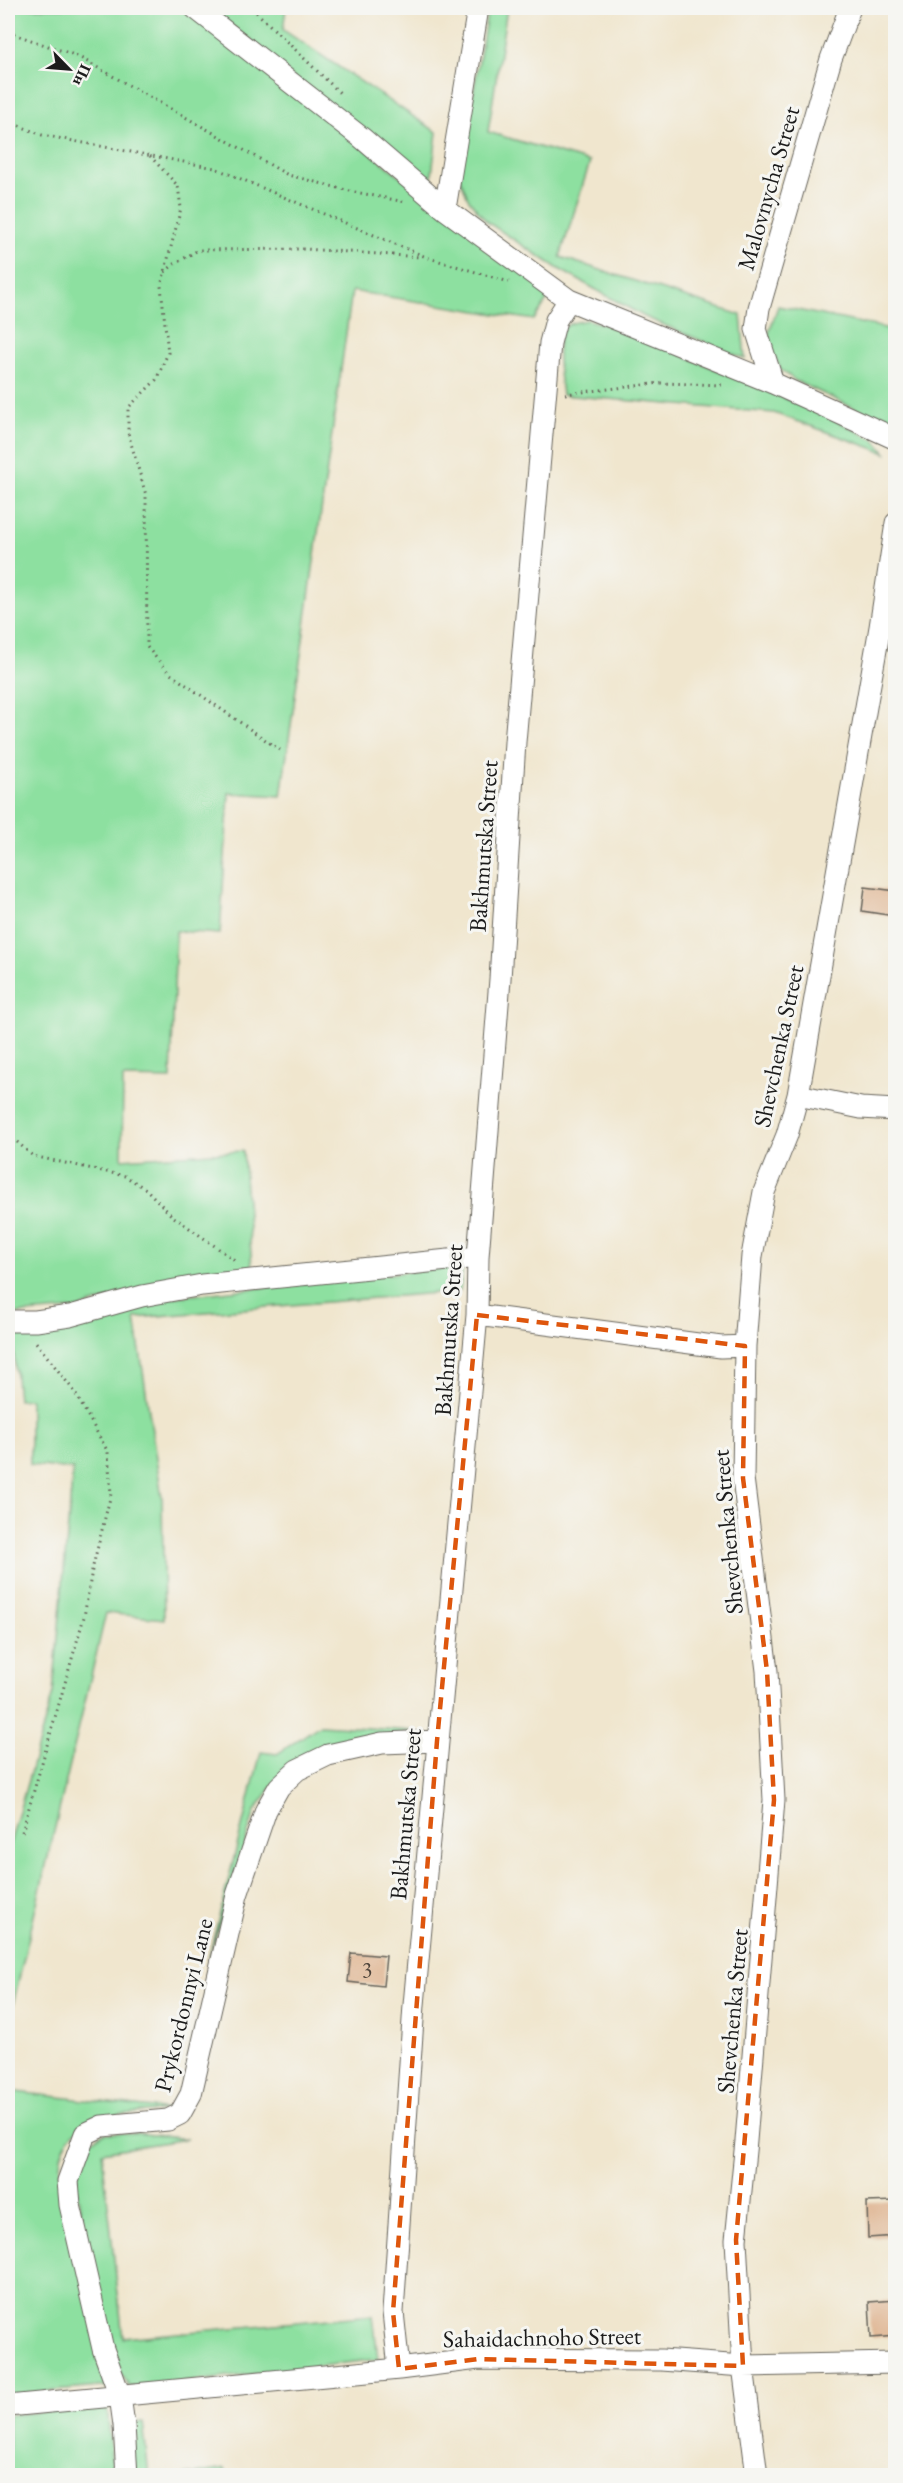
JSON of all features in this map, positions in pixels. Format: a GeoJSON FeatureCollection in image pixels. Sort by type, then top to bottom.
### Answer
{"type":"FeatureCollection","features":[{"type":"Feature","properties":{"kind":"street"},"geometry":{"type":"LineString","coordinates":[[195,8],[362,138],[445,209],[569,300],[765,380],[896,439]]}},
{"type":"Feature","properties":{"kind":"street"},"geometry":{"type":"LineString","coordinates":[[445,209],[478,8]]}},
{"type":"Feature","properties":{"kind":"street","name":"Malovnycha Street"},"geometry":{"type":"LineString","coordinates":[[765,380],[756,329],[759,308],[831,59],[850,8]]}},
{"type":"Feature","properties":{"kind":"street","name":"Bakhmutska Street"},"geometry":{"type":"LineString","coordinates":[[399,2369],[393,2312],[414,2005],[477,1315],[478,1257],[500,979],[515,742],[545,397],[553,331],[556,320],[569,300]]}},
{"type":"Feature","properties":{"kind":"street","name":"Shevchenka Street"},"geometry":{"type":"LineString","coordinates":[[757,2475],[743,2366],[736,2240],[774,1800],[767,1671],[743,1478],[745,1346],[752,1256],[764,1192],[787,1134],[798,1095],[896,523]]}},
{"type":"Feature","properties":{"kind":"street"},"geometry":{"type":"LineString","coordinates":[[798,1095],[861,1108],[896,1110]]}},
{"type":"Feature","properties":{"kind":"street"},"geometry":{"type":"LineString","coordinates":[[13,1321],[36,1322],[70,1316],[142,1296],[202,1285],[478,1257]]}},
{"type":"Feature","properties":{"kind":"street"},"geometry":{"type":"LineString","coordinates":[[477,1315],[710,1346],[745,1346]]}},
{"type":"Feature","properties":{"kind":"street","name":"Prykordonnyi Lane"},"geometry":{"type":"LineString","coordinates":[[120,2396],[103,2349],[70,2205],[68,2181],[85,2134],[102,2126],[168,2120],[180,2114],[191,2094],[237,1895],[266,1810],[279,1787],[297,1770],[328,1755],[382,1743],[437,1741]]}},
{"type":"Feature","properties":{"kind":"street","name":"Sahaidachnoho Street"},"geometry":{"type":"LineString","coordinates":[[8,2406],[399,2369],[478,2359],[661,2360],[743,2366],[896,2363]]}},
{"type":"Feature","properties":{"kind":"street"},"geometry":{"type":"LineString","coordinates":[[120,2396],[127,2475]]}},
{"type":"Feature","properties":{"kind":"path"},"geometry":{"type":"LineString","coordinates":[[8,32],[77,56],[288,175],[350,191],[408,202]]}},
{"type":"Feature","properties":{"kind":"path"},"geometry":{"type":"LineString","coordinates":[[8,121],[42,135],[215,168],[426,257],[517,284]]}},
{"type":"Feature","properties":{"kind":"path"},"geometry":{"type":"LineString","coordinates":[[150,156],[178,186],[181,208],[161,286],[168,353],[156,380],[128,408],[128,433],[146,495],[147,647],[169,673],[280,750]]}},
{"type":"Feature","properties":{"kind":"path"},"geometry":{"type":"LineString","coordinates":[[165,273],[173,264],[198,250],[305,249],[426,257]]}},
{"type":"Feature","properties":{"kind":"path"},"geometry":{"type":"LineString","coordinates":[[545,397],[661,383],[720,385],[765,380]]}},
{"type":"Feature","properties":{"kind":"path"},"geometry":{"type":"LineString","coordinates":[[8,1134],[33,1156],[125,1176],[146,1189],[171,1215],[260,1278]]}},
{"type":"Feature","properties":{"kind":"path"},"geometry":{"type":"LineString","coordinates":[[13,1321],[74,1391],[108,1452],[111,1494],[92,1570],[84,1617],[22,1832]]}},
{"type":"Feature","properties":{"kind":"highlighted area"},"geometry":{"type":"Polygon","coordinates":[[[477,1315],[745,1346],[743,1478],[767,1671],[774,1800],[736,2240],[743,2366],[478,2359],[399,2369],[393,2312],[437,1741],[477,1315]]]}},
{"type":"Feature","properties":{"kind":"green space"},"geometry":{"type":"Polygon","coordinates":[[[8,8],[185,8],[551,294],[534,320],[352,291],[281,796],[229,793],[220,934],[176,931],[171,1079],[123,1078],[122,1159],[243,1151],[252,1267],[139,1290],[76,1309],[14,1314],[8,1259],[8,8]]]}},
{"type":"Feature","properties":{"kind":"green space"},"geometry":{"type":"Polygon","coordinates":[[[209,8],[286,8],[283,30],[437,132],[430,191],[209,8]]]}},
{"type":"Feature","properties":{"kind":"green space"},"geometry":{"type":"Polygon","coordinates":[[[488,8],[507,8],[488,132],[590,162],[560,257],[741,315],[745,359],[645,317],[557,268],[487,222],[469,200],[459,176],[488,8]]]}},
{"type":"Feature","properties":{"kind":"green space"},"geometry":{"type":"Polygon","coordinates":[[[778,306],[895,330],[895,427],[796,381],[781,370],[773,354],[768,335],[778,306]]]}},
{"type":"Feature","properties":{"kind":"green space"},"geometry":{"type":"Polygon","coordinates":[[[587,320],[616,327],[827,416],[875,440],[886,453],[774,413],[562,395],[558,357],[560,338],[568,325],[587,320]]]}},
{"type":"Feature","properties":{"kind":"green space"},"geometry":{"type":"Polygon","coordinates":[[[463,1266],[460,1291],[135,1318],[162,1498],[164,1619],[106,1613],[8,2025],[8,1850],[53,1693],[73,1469],[30,1465],[30,1399],[18,1400],[12,1330],[166,1298],[463,1266]]]}},
{"type":"Feature","properties":{"kind":"green space"},"geometry":{"type":"Polygon","coordinates":[[[320,1725],[415,1731],[311,1750],[284,1770],[255,1811],[208,1960],[261,1752],[277,1754],[320,1725]]]}},
{"type":"Feature","properties":{"kind":"green space"},"geometry":{"type":"Polygon","coordinates":[[[8,2091],[170,2110],[124,2114],[93,2122],[79,2129],[69,2139],[61,2156],[60,2181],[111,2386],[8,2395],[8,2091]]]}},
{"type":"Feature","properties":{"kind":"green space"},"geometry":{"type":"Polygon","coordinates":[[[105,2133],[137,2133],[187,2139],[102,2152],[123,2338],[373,2315],[378,2359],[129,2387],[109,2350],[74,2178],[91,2140],[105,2133]]]}},
{"type":"Feature","properties":{"kind":"green space"},"geometry":{"type":"Polygon","coordinates":[[[107,2406],[113,2475],[8,2476],[8,2415],[107,2406]]]}},
{"type":"Feature","properties":{"kind":"green space"},"geometry":{"type":"Polygon","coordinates":[[[143,2422],[149,2475],[132,2475],[130,2423],[143,2422]]]}},
{"type":"Feature","properties":{"kind":"green space"},"geometry":{"type":"Polygon","coordinates":[[[225,2469],[227,2475],[184,2475],[225,2469]]]}},
{"type":"Feature","properties":{"kind":"building"},"geometry":{"type":"Polygon","coordinates":[[[865,887],[896,891],[894,916],[862,911],[865,887]]]}},
{"type":"Feature","properties":{"kind":"building"},"geometry":{"type":"Polygon","coordinates":[[[351,1953],[386,1956],[383,1986],[348,1982],[351,1953]]]}},
{"type":"Feature","properties":{"kind":"building"},"geometry":{"type":"Polygon","coordinates":[[[896,2201],[896,2236],[868,2238],[867,2202],[896,2201]]]}},
{"type":"Feature","properties":{"kind":"building"},"geometry":{"type":"Polygon","coordinates":[[[896,2300],[896,2336],[871,2338],[869,2302],[896,2300]]]}}]}
